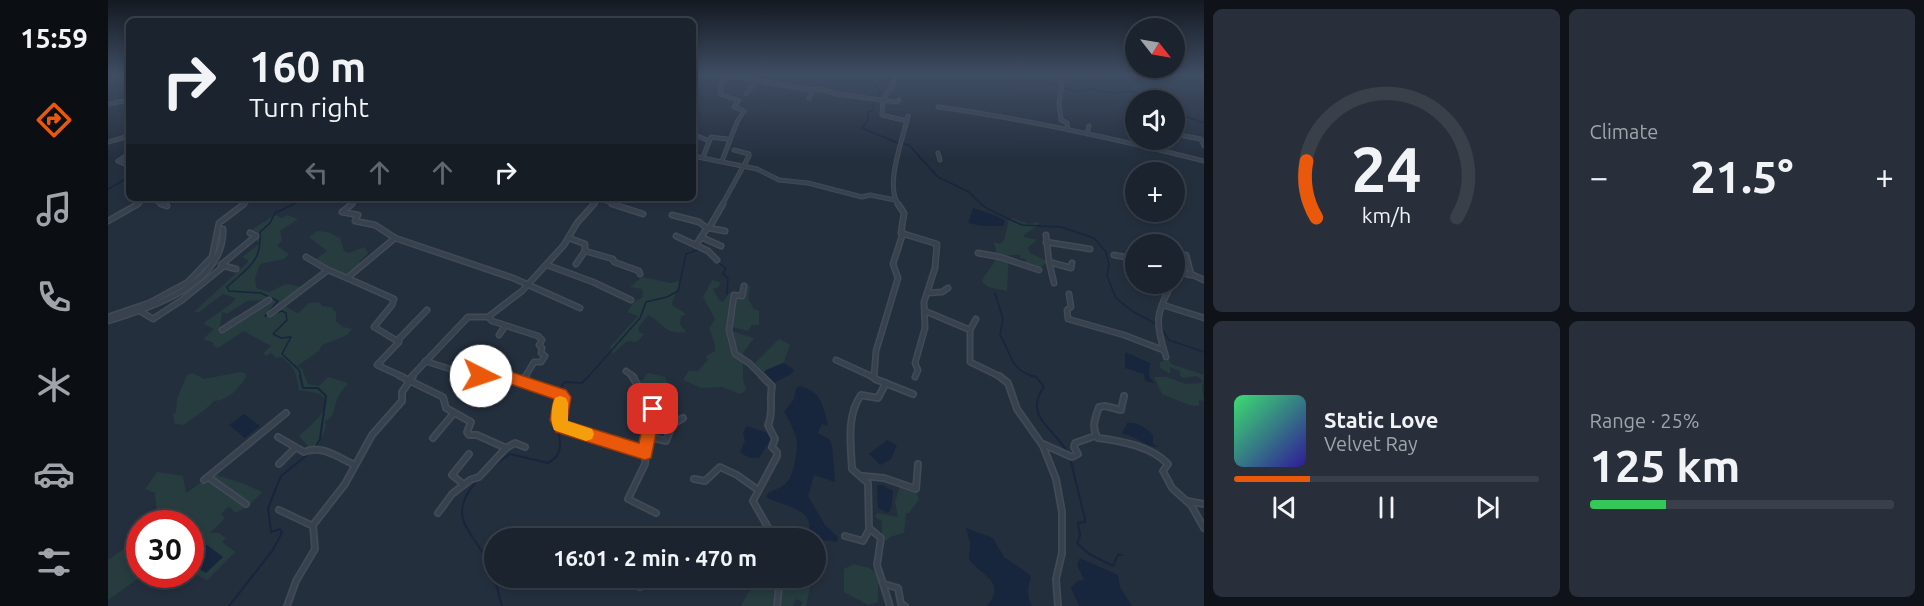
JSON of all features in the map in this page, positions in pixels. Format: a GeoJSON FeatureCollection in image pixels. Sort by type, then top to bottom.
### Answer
{"type":"FeatureCollection","features":[{"type":"Feature","properties":{"kind":"street"},"geometry":{"type":"LineString","coordinates":[[722,161],[737,122],[744,113],[744,110],[734,107],[738,103]]}},
{"type":"Feature","properties":{"kind":"street"},"geometry":{"type":"LineString","coordinates":[[883,103],[882,116],[907,121]]}},
{"type":"Feature","properties":{"kind":"street"},"geometry":{"type":"LineString","coordinates":[[1059,103],[1061,119],[1067,124],[1068,130]]}},
{"type":"Feature","properties":{"kind":"street"},"geometry":{"type":"LineString","coordinates":[[938,107],[1068,130],[1204,161]]}},
{"type":"Feature","properties":{"kind":"street"},"geometry":{"type":"LineString","coordinates":[[873,377],[876,351],[898,278],[893,264],[903,233],[901,233],[904,213],[895,200],[895,167],[908,116]]}},
{"type":"Feature","properties":{"kind":"street"},"geometry":{"type":"LineString","coordinates":[[1087,134],[1089,126]]}},
{"type":"Feature","properties":{"kind":"street"},"geometry":{"type":"LineString","coordinates":[[696,135],[710,141]]}},
{"type":"Feature","properties":{"kind":"street"},"geometry":{"type":"LineString","coordinates":[[703,157],[713,136],[727,139]]}},
{"type":"Feature","properties":{"kind":"street"},"geometry":{"type":"LineString","coordinates":[[1185,136],[1201,139],[1203,143]]}},
{"type":"Feature","properties":{"kind":"street"},"geometry":{"type":"LineString","coordinates":[[108,142],[126,137]]}},
{"type":"Feature","properties":{"kind":"street"},"geometry":{"type":"LineString","coordinates":[[696,245],[708,228],[749,154],[734,150]]}},
{"type":"Feature","properties":{"kind":"street"},"geometry":{"type":"LineString","coordinates":[[938,153],[940,160]]}},
{"type":"Feature","properties":{"kind":"street"},"geometry":{"type":"LineString","coordinates":[[696,156],[762,171],[767,176],[779,180],[808,183],[862,197],[870,195],[895,200]]}},
{"type":"Feature","properties":{"kind":"street"},"geometry":{"type":"LineString","coordinates":[[124,157],[118,160],[126,164]]}},
{"type":"Feature","properties":{"kind":"street"},"geometry":{"type":"LineString","coordinates":[[108,221],[142,201]]}},
{"type":"Feature","properties":{"kind":"street"},"geometry":{"type":"LineString","coordinates":[[154,201],[167,206]]}},
{"type":"Feature","properties":{"kind":"street"},"geometry":{"type":"LineString","coordinates":[[108,319],[167,294],[194,278],[216,249],[216,230],[219,223],[248,201]]}},
{"type":"Feature","properties":{"kind":"street"},"geometry":{"type":"LineString","coordinates":[[355,201],[342,213],[357,215],[355,221],[375,225],[395,238],[528,285],[580,308]]}},
{"type":"Feature","properties":{"kind":"street"},"geometry":{"type":"LineString","coordinates":[[287,606],[296,581],[315,549],[313,526],[336,498],[372,435],[402,401],[402,392],[408,381],[468,317],[488,317],[528,285],[569,238],[580,219],[596,201]]}},
{"type":"Feature","properties":{"kind":"street"},"geometry":{"type":"LineString","coordinates":[[606,201],[623,209],[643,214]]}},
{"type":"Feature","properties":{"kind":"street"},"geometry":{"type":"LineString","coordinates":[[672,215],[699,222],[708,228],[724,231]]}},
{"type":"Feature","properties":{"kind":"street"},"geometry":{"type":"LineString","coordinates":[[108,319],[139,310],[182,290],[207,269],[223,246],[223,229]]}},
{"type":"Feature","properties":{"kind":"street"},"geometry":{"type":"LineString","coordinates":[[224,266],[221,265],[256,236],[250,233]]}},
{"type":"Feature","properties":{"kind":"street"},"geometry":{"type":"LineString","coordinates":[[903,233],[937,244],[935,268],[924,302],[925,328],[915,363],[918,369],[915,377]]}},
{"type":"Feature","properties":{"kind":"street"},"geometry":{"type":"LineString","coordinates":[[1046,235],[1054,283]]}},
{"type":"Feature","properties":{"kind":"street"},"geometry":{"type":"LineString","coordinates":[[676,236],[708,251],[717,260]]}},
{"type":"Feature","properties":{"kind":"street"},"geometry":{"type":"LineString","coordinates":[[701,237],[721,246]]}},
{"type":"Feature","properties":{"kind":"street"},"geometry":{"type":"LineString","coordinates":[[347,278],[395,238]]}},
{"type":"Feature","properties":{"kind":"street"},"geometry":{"type":"LineString","coordinates":[[569,238],[585,244],[585,251],[576,264]]}},
{"type":"Feature","properties":{"kind":"street"},"geometry":{"type":"LineString","coordinates":[[1046,242],[1090,249]]}},
{"type":"Feature","properties":{"kind":"street"},"geometry":{"type":"LineString","coordinates":[[585,251],[613,259],[614,262],[639,271],[640,274]]}},
{"type":"Feature","properties":{"kind":"street"},"geometry":{"type":"LineString","coordinates":[[978,253],[997,256],[1022,267],[1038,270]]}},
{"type":"Feature","properties":{"kind":"street"},"geometry":{"type":"LineString","coordinates":[[1114,255],[1125,257]]}},
{"type":"Feature","properties":{"kind":"street"},"geometry":{"type":"LineString","coordinates":[[1186,255],[1192,275]]}},
{"type":"Feature","properties":{"kind":"street"},"geometry":{"type":"LineString","coordinates":[[306,257],[328,270],[392,297],[392,305],[374,327],[397,341]]}},
{"type":"Feature","properties":{"kind":"street"},"geometry":{"type":"LineString","coordinates":[[1049,262],[1071,267],[1072,263]]}},
{"type":"Feature","properties":{"kind":"street"},"geometry":{"type":"LineString","coordinates":[[547,265],[593,282],[631,300]]}},
{"type":"Feature","properties":{"kind":"street"},"geometry":{"type":"LineString","coordinates":[[139,310],[153,319],[183,300],[224,266]]}},
{"type":"Feature","properties":{"kind":"street"},"geometry":{"type":"LineString","coordinates":[[224,266],[236,269]]}},
{"type":"Feature","properties":{"kind":"street"},"geometry":{"type":"LineString","coordinates":[[270,314],[328,270]]}},
{"type":"Feature","properties":{"kind":"street"},"geometry":{"type":"LineString","coordinates":[[1185,273],[1204,280]]}},
{"type":"Feature","properties":{"kind":"street"},"geometry":{"type":"LineString","coordinates":[[744,286],[742,296],[734,295],[729,330],[735,354],[749,363],[772,386],[769,399],[773,414],[768,425],[775,440],[772,447],[777,452],[775,461],[758,490],[753,504],[768,528]]}},
{"type":"Feature","properties":{"kind":"street"},"geometry":{"type":"LineString","coordinates":[[927,293],[942,292],[948,288]]}},
{"type":"Feature","properties":{"kind":"street"},"geometry":{"type":"LineString","coordinates":[[1069,294],[1071,307],[1067,310],[1068,319],[1124,335],[1163,350]]}},
{"type":"Feature","properties":{"kind":"street"},"geometry":{"type":"LineString","coordinates":[[1166,294],[1157,325],[1166,357]]}},
{"type":"Feature","properties":{"kind":"street"},"geometry":{"type":"LineString","coordinates":[[222,330],[269,300]]}},
{"type":"Feature","properties":{"kind":"street"},"geometry":{"type":"LineString","coordinates":[[1163,306],[1204,318]]}},
{"type":"Feature","properties":{"kind":"street"},"geometry":{"type":"LineString","coordinates":[[428,310],[397,341],[399,342],[394,349],[377,363],[408,381],[440,395],[445,399],[444,406],[470,421],[467,432],[469,435],[477,435],[506,448]]}},
{"type":"Feature","properties":{"kind":"street"},"geometry":{"type":"LineString","coordinates":[[926,311],[948,318],[955,324],[970,330]]}},
{"type":"Feature","properties":{"kind":"street"},"geometry":{"type":"LineString","coordinates":[[488,317],[492,321],[538,336],[542,340],[539,345],[542,348],[541,353],[545,356],[541,362],[534,362],[522,382]]}},
{"type":"Feature","properties":{"kind":"street"},"geometry":{"type":"LineString","coordinates":[[976,319],[970,330],[970,362],[998,375],[1008,383],[1017,409],[1042,444],[1047,462],[1056,479],[1060,498],[1062,548],[1056,579],[1058,606]]}},
{"type":"Feature","properties":{"kind":"street"},"geometry":{"type":"LineString","coordinates":[[500,335],[505,326]]}},
{"type":"Feature","properties":{"kind":"street"},"geometry":{"type":"LineString","coordinates":[[836,360],[904,392],[913,394]]}},
{"type":"Feature","properties":{"kind":"street"},"geometry":{"type":"LineString","coordinates":[[425,361],[475,377],[496,374],[559,394],[563,397],[558,420],[562,427],[645,453]]}},
{"type":"Feature","properties":{"kind":"street"},"geometry":{"type":"LineString","coordinates":[[626,371],[636,379],[653,409],[643,470],[628,499],[656,513]]}},
{"type":"Feature","properties":{"kind":"street"},"geometry":{"type":"LineString","coordinates":[[886,383],[878,398],[859,395],[854,405],[852,469],[863,476],[884,478],[916,489],[918,464]]}},
{"type":"Feature","properties":{"kind":"street"},"geometry":{"type":"LineString","coordinates":[[1095,436],[1093,430],[1099,408],[1101,406],[1121,410],[1124,396]]}},
{"type":"Feature","properties":{"kind":"street"},"geometry":{"type":"LineString","coordinates":[[246,504],[206,478],[286,413]]}},
{"type":"Feature","properties":{"kind":"street"},"geometry":{"type":"LineString","coordinates":[[433,438],[454,413]]}},
{"type":"Feature","properties":{"kind":"street"},"geometry":{"type":"LineString","coordinates":[[649,437],[666,441],[673,424],[683,418]]}},
{"type":"Feature","properties":{"kind":"street"},"geometry":{"type":"LineString","coordinates":[[1042,444],[1072,458],[1078,454],[1074,447],[1075,443],[1095,436],[1156,453],[1167,462],[1163,471],[1172,488],[1200,518],[1204,528]]}},
{"type":"Feature","properties":{"kind":"street"},"geometry":{"type":"LineString","coordinates":[[278,437],[304,452],[315,449],[326,451],[355,465]]}},
{"type":"Feature","properties":{"kind":"street"},"geometry":{"type":"LineString","coordinates":[[438,513],[452,494],[463,484],[479,477],[506,448],[515,443],[525,447]]}},
{"type":"Feature","properties":{"kind":"street"},"geometry":{"type":"LineString","coordinates":[[279,464],[296,447]]}},
{"type":"Feature","properties":{"kind":"street"},"geometry":{"type":"LineString","coordinates":[[463,484],[452,475],[469,454]]}},
{"type":"Feature","properties":{"kind":"street"},"geometry":{"type":"LineString","coordinates":[[694,479],[705,480],[720,467],[737,475],[758,490]]}},
{"type":"Feature","properties":{"kind":"street"},"geometry":{"type":"LineString","coordinates":[[845,536],[863,541],[869,530],[870,491],[863,476]]}},
{"type":"Feature","properties":{"kind":"street"},"geometry":{"type":"LineString","coordinates":[[1185,500],[1204,504]]}},
{"type":"Feature","properties":{"kind":"street"},"geometry":{"type":"LineString","coordinates":[[279,510],[313,526]]}},
{"type":"Feature","properties":{"kind":"street"},"geometry":{"type":"LineString","coordinates":[[869,530],[881,538],[878,565],[890,606]]}},
{"type":"Feature","properties":{"kind":"street"},"geometry":{"type":"LineString","coordinates":[[883,584],[898,588],[902,604],[905,606]]}},
{"type":"Feature","properties":{"kind":"street"},"geometry":{"type":"LineString","coordinates":[[777,606],[779,588]]}},
{"type":"Feature","properties":{"kind":"green space"},"geometry":{"type":"Polygon","coordinates":[[[275,215],[282,218],[287,215],[298,219],[280,231],[282,240],[277,246],[289,254],[284,259],[260,264],[255,278],[256,288],[269,292],[286,284],[304,287],[286,307],[298,313],[309,303],[319,302],[322,306],[331,307],[336,312],[336,321],[343,327],[352,329],[347,335],[322,345],[319,351],[297,366],[302,369],[308,384],[319,386],[328,377],[348,383],[338,396],[332,416],[325,422],[326,427],[318,447],[308,446],[299,436],[314,423],[323,410],[324,398],[317,393],[299,390],[295,372],[287,361],[282,357],[276,358],[271,353],[266,356],[263,353],[271,346],[244,331],[218,348],[213,346],[214,343],[203,339],[214,329],[204,324],[205,322],[236,298],[223,294],[199,312],[194,312],[247,263],[248,260],[242,257],[259,242],[248,232],[275,215]],[[265,300],[247,301],[227,314],[222,312],[220,327],[232,318],[266,304],[265,300]]]}},
{"type":"Feature","properties":{"kind":"green space"},"geometry":{"type":"Polygon","coordinates":[[[1012,218],[1029,224],[1039,222],[1024,237],[1037,240],[1028,247],[1030,253],[1047,261],[1040,269],[1026,263],[1026,259],[1020,258],[1020,255],[1009,255],[1007,291],[988,287],[982,282],[995,260],[994,242],[1000,244],[1004,240],[1009,220],[1012,218]]]}},
{"type":"Feature","properties":{"kind":"green space"},"geometry":{"type":"Polygon","coordinates":[[[317,231],[328,232],[340,238],[344,251],[349,253],[364,247],[368,253],[359,262],[362,264],[344,275],[315,260],[327,251],[309,237],[317,231]]]}},
{"type":"Feature","properties":{"kind":"green space"},"geometry":{"type":"Polygon","coordinates":[[[642,277],[671,283],[680,281],[672,305],[686,314],[681,317],[680,324],[686,332],[673,332],[648,315],[638,328],[639,332],[644,334],[637,342],[627,341],[613,354],[610,347],[638,316],[627,312],[634,302],[643,297],[642,289],[630,287],[642,277]]]}},
{"type":"Feature","properties":{"kind":"green space"},"geometry":{"type":"Polygon","coordinates":[[[712,280],[721,283],[713,289],[722,302],[727,297],[725,294],[745,291],[743,283],[750,286],[748,299],[754,309],[759,311],[759,325],[752,325],[748,331],[732,327],[732,331],[754,338],[743,353],[743,380],[746,390],[740,394],[722,387],[701,388],[683,380],[689,371],[698,371],[708,360],[706,356],[715,351],[709,328],[715,319],[703,297],[712,280]]]}},
{"type":"Feature","properties":{"kind":"green space"},"geometry":{"type":"Polygon","coordinates":[[[779,339],[790,345],[784,362],[763,372],[754,364],[779,339]]]}},
{"type":"Feature","properties":{"kind":"green space"},"geometry":{"type":"Polygon","coordinates":[[[1169,359],[1171,364],[1204,375],[1202,389],[1204,401],[1199,400],[1199,406],[1189,405],[1162,394],[1154,377],[1166,377],[1186,384],[1201,383],[1202,380],[1197,376],[1184,378],[1180,376],[1180,371],[1169,367],[1171,371],[1169,373],[1160,368],[1160,362],[1169,359]]]}},
{"type":"Feature","properties":{"kind":"green space"},"geometry":{"type":"Polygon","coordinates":[[[193,373],[204,379],[245,373],[246,377],[233,393],[224,399],[214,401],[184,425],[175,424],[173,414],[176,412],[177,399],[187,375],[193,373]]]}},
{"type":"Feature","properties":{"kind":"green space"},"geometry":{"type":"Polygon","coordinates":[[[648,373],[665,377],[672,390],[670,405],[660,416],[655,414],[641,382],[648,373]]]}},
{"type":"Feature","properties":{"kind":"green space"},"geometry":{"type":"Polygon","coordinates":[[[157,472],[183,476],[186,493],[213,474],[262,492],[249,506],[235,513],[229,506],[221,514],[225,518],[210,533],[219,533],[226,538],[222,542],[235,552],[207,580],[204,578],[204,510],[157,510],[155,493],[145,489],[157,472]]]}},
{"type":"Feature","properties":{"kind":"green space"},"geometry":{"type":"Polygon","coordinates":[[[900,487],[915,490],[919,499],[909,513],[906,513],[904,533],[890,537],[886,541],[882,534],[882,521],[875,517],[877,513],[898,517],[895,501],[900,487]]]}},
{"type":"Feature","properties":{"kind":"green space"},"geometry":{"type":"Polygon","coordinates":[[[126,547],[126,587],[108,600],[108,558],[110,559],[126,547]]]}},
{"type":"Feature","properties":{"kind":"green space"},"geometry":{"type":"Polygon","coordinates":[[[854,564],[869,568],[878,574],[878,602],[868,605],[844,592],[844,569],[854,564]]]}},
{"type":"Feature","properties":{"kind":"green space"},"geometry":{"type":"Polygon","coordinates":[[[756,588],[810,588],[806,606],[801,606],[803,602],[796,599],[793,606],[741,606],[749,591],[756,588]]]}},
{"type":"Feature","properties":{"kind":"water"},"geometry":{"type":"Polygon","coordinates":[[[973,208],[1002,218],[1005,221],[1003,226],[968,223],[973,208]]]}},
{"type":"Feature","properties":{"kind":"water"},"geometry":{"type":"Polygon","coordinates":[[[1125,352],[1150,363],[1149,376],[1154,383],[1145,381],[1144,374],[1125,368],[1125,352]]]}},
{"type":"Feature","properties":{"kind":"water"},"geometry":{"type":"Polygon","coordinates":[[[784,363],[794,370],[787,376],[772,384],[762,375],[766,370],[784,363]]]}},
{"type":"Feature","properties":{"kind":"water"},"geometry":{"type":"Polygon","coordinates":[[[800,386],[813,392],[823,406],[828,426],[822,424],[818,433],[829,439],[832,445],[835,482],[814,475],[808,496],[825,525],[838,537],[837,542],[826,540],[826,528],[809,528],[806,517],[797,509],[766,497],[768,493],[785,484],[793,471],[797,439],[784,412],[794,399],[796,388],[800,386]]]}},
{"type":"Feature","properties":{"kind":"water"},"geometry":{"type":"Polygon","coordinates":[[[244,414],[260,426],[245,438],[229,425],[244,414]]]}},
{"type":"Feature","properties":{"kind":"water"},"geometry":{"type":"Polygon","coordinates":[[[1127,423],[1138,424],[1148,430],[1153,435],[1153,444],[1159,447],[1150,446],[1122,434],[1127,423]]]}},
{"type":"Feature","properties":{"kind":"water"},"geometry":{"type":"Polygon","coordinates":[[[747,426],[771,434],[771,439],[759,458],[749,458],[740,452],[745,441],[743,432],[747,426]]]}},
{"type":"Feature","properties":{"kind":"water"},"geometry":{"type":"Polygon","coordinates":[[[887,440],[897,445],[891,459],[880,465],[869,454],[887,440]]]}},
{"type":"Feature","properties":{"kind":"water"},"geometry":{"type":"Polygon","coordinates":[[[877,485],[883,485],[893,491],[891,509],[888,513],[878,508],[877,485]]]}},
{"type":"Feature","properties":{"kind":"water"},"geometry":{"type":"Polygon","coordinates":[[[966,528],[993,538],[1004,557],[1029,574],[1031,578],[1028,596],[1032,606],[987,606],[995,590],[990,580],[969,559],[970,543],[966,528]]]}},
{"type":"Feature","properties":{"kind":"water"},"geometry":{"type":"Polygon","coordinates":[[[204,545],[223,557],[206,573],[204,572],[204,545]]]}},
{"type":"Feature","properties":{"kind":"water"},"geometry":{"type":"Polygon","coordinates":[[[1080,558],[1118,575],[1120,587],[1132,606],[1079,606],[1071,588],[1077,581],[1084,580],[1077,565],[1080,558]]]}},
{"type":"Feature","properties":{"kind":"waterway"},"geometry":{"type":"LineString","coordinates":[[738,122],[743,118],[746,110],[736,106],[741,103]]}},
{"type":"Feature","properties":{"kind":"waterway"},"geometry":{"type":"LineString","coordinates":[[874,103],[873,110],[868,113],[868,120],[862,128],[898,143],[909,145],[938,177],[969,192],[983,206],[1022,225],[1061,227],[1094,238],[1106,252],[1109,265],[1107,276],[1116,298],[1132,311],[1156,324]]}},
{"type":"Feature","properties":{"kind":"waterway"},"geometry":{"type":"LineString","coordinates":[[1185,116],[1204,123]]}},
{"type":"Feature","properties":{"kind":"waterway"},"geometry":{"type":"LineString","coordinates":[[733,138],[737,127]]}},
{"type":"Feature","properties":{"kind":"waterway"},"geometry":{"type":"LineString","coordinates":[[108,189],[126,179]]}},
{"type":"Feature","properties":{"kind":"waterway"},"geometry":{"type":"LineString","coordinates":[[298,201],[275,213],[270,223],[260,232],[256,258],[227,287],[229,291],[261,293],[278,301],[265,316],[282,311],[286,313],[287,320],[273,334],[281,338],[291,337],[282,354],[299,370],[301,377]]}},
{"type":"Feature","properties":{"kind":"waterway"},"geometry":{"type":"LineString","coordinates":[[221,230],[224,221]]}},
{"type":"Feature","properties":{"kind":"waterway"},"geometry":{"type":"LineString","coordinates":[[588,377],[640,318],[646,302],[667,297],[678,291],[686,254],[700,249]]}},
{"type":"Feature","properties":{"kind":"waterway"},"geometry":{"type":"LineString","coordinates":[[191,282],[204,271],[214,257]]}},
{"type":"Feature","properties":{"kind":"waterway"},"geometry":{"type":"LineString","coordinates":[[717,262],[726,268],[723,273],[728,279],[727,295]]}},
{"type":"Feature","properties":{"kind":"waterway"},"geometry":{"type":"LineString","coordinates":[[165,297],[187,285]]}},
{"type":"Feature","properties":{"kind":"waterway"},"geometry":{"type":"LineString","coordinates":[[995,293],[1003,319],[1000,335],[1010,356],[1016,366],[1036,377]]}},
{"type":"Feature","properties":{"kind":"waterway"},"geometry":{"type":"LineString","coordinates":[[114,317],[124,313]]}},
{"type":"Feature","properties":{"kind":"waterway"},"geometry":{"type":"LineString","coordinates":[[1160,326],[1169,340],[1204,352]]}},
{"type":"Feature","properties":{"kind":"waterway"},"geometry":{"type":"LineString","coordinates":[[300,376],[303,388],[318,388],[326,396],[320,439],[315,448]]}},
{"type":"Feature","properties":{"kind":"waterway"},"geometry":{"type":"LineString","coordinates":[[1031,376],[1036,377]]}},
{"type":"Feature","properties":{"kind":"waterway"},"geometry":{"type":"LineString","coordinates":[[557,414],[562,385],[565,382],[582,383],[588,377]]}},
{"type":"Feature","properties":{"kind":"waterway"},"geometry":{"type":"LineString","coordinates":[[1036,377],[1044,387],[1038,397],[1038,414],[1068,453]]}},
{"type":"Feature","properties":{"kind":"waterway"},"geometry":{"type":"LineString","coordinates":[[502,606],[490,566],[464,522],[462,512],[464,502],[475,483],[510,454],[548,463],[554,459],[560,445],[557,422]]}},
{"type":"Feature","properties":{"kind":"waterway"},"geometry":{"type":"LineString","coordinates":[[229,606],[272,551],[282,533],[280,529],[271,532],[268,508],[281,476],[312,451]]}},
{"type":"Feature","properties":{"kind":"waterway"},"geometry":{"type":"LineString","coordinates":[[1070,458],[1085,519],[1085,522],[1078,523],[1080,536],[1077,543],[1089,554],[1113,566],[1118,555],[1122,555]]}},
{"type":"Feature","properties":{"kind":"slow traffic"},"geometry":{"type":"LineString","coordinates":[[560,403],[558,420],[560,425],[586,434]]}},
{"type":"Feature","properties":{"kind":"route"},"geometry":{"type":"LineString","coordinates":[[481,376],[499,374],[561,395],[563,397],[558,420],[562,427],[645,453],[653,409]]}}]}
